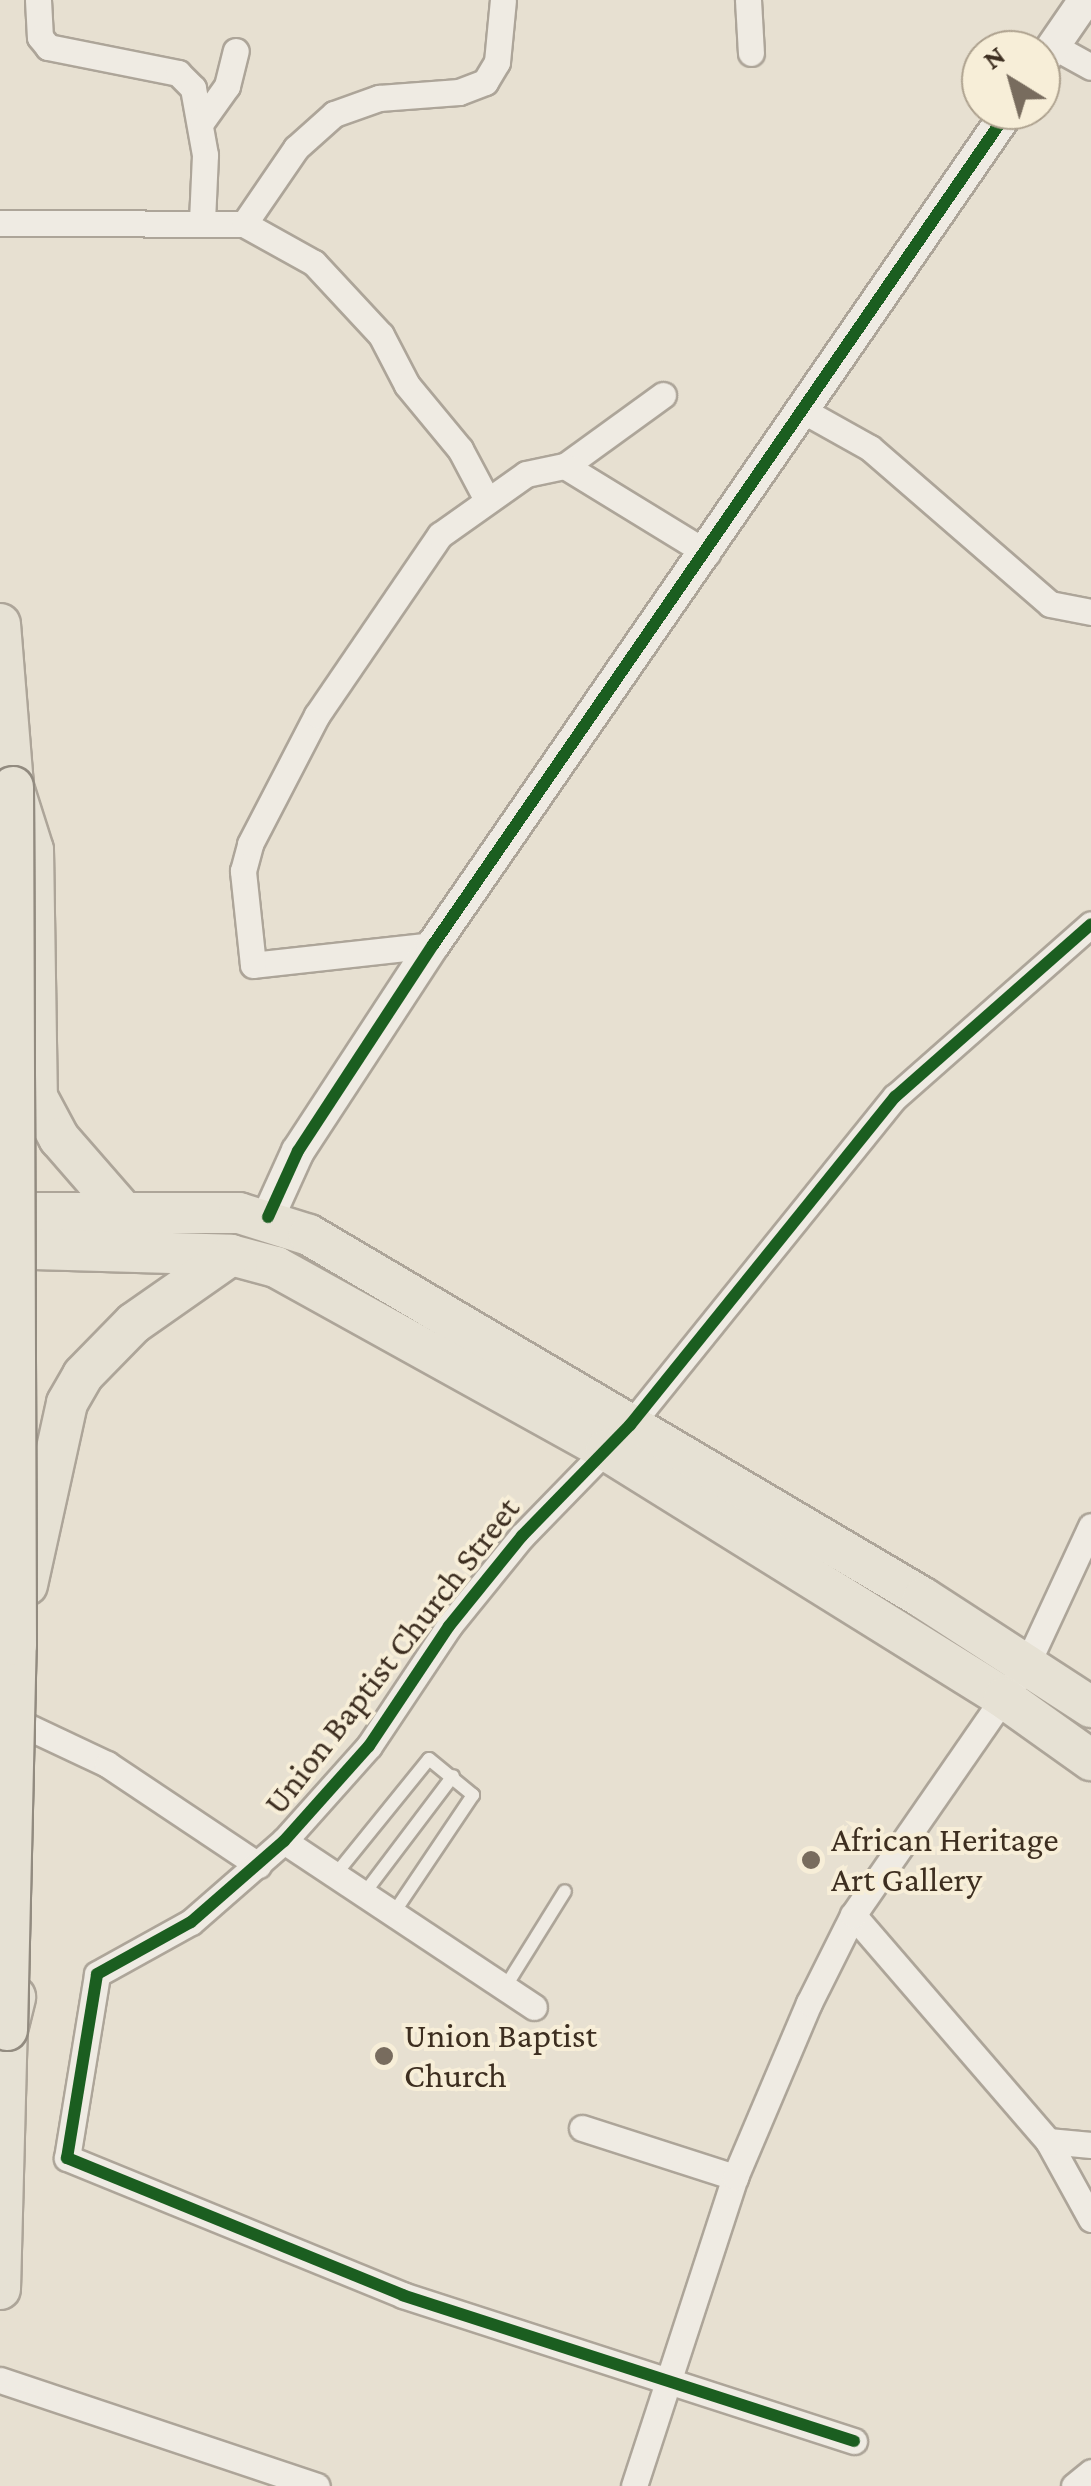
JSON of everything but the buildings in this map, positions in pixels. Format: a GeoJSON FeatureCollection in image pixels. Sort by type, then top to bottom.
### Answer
{"type":"FeatureCollection","features":[{"type":"Feature","properties":{"kind":"main road"},"geometry":{"type":"LineString","coordinates":[[0,624],[13,786],[16,1645],[0,2288]]}},
{"type":"Feature","properties":{"kind":"main road"},"geometry":{"type":"LineString","coordinates":[[13,786],[33,850],[37,1097],[59,1138],[126,1215]]}},
{"type":"Feature","properties":{"kind":"main road"},"geometry":{"type":"LineString","coordinates":[[0,1213],[268,1218],[309,1234],[618,1437],[1091,1760]]}},
{"type":"Feature","properties":{"kind":"main road"},"geometry":{"type":"LineString","coordinates":[[0,1248],[230,1254],[276,1267],[618,1437],[1027,1664],[1091,1707]]}},
{"type":"Feature","properties":{"kind":"main road"},"geometry":{"type":"LineString","coordinates":[[7,2030],[22,1962],[27,1560],[67,1403],[96,1358],[121,1334],[230,1254]]}},
{"type":"Feature","properties":{"kind":"street"},"geometry":{"type":"LineString","coordinates":[[38,0],[40,37],[48,47],[178,73],[193,88],[202,121],[202,222]]}},
{"type":"Feature","properties":{"kind":"street"},"geometry":{"type":"LineString","coordinates":[[244,224],[296,148],[334,114],[378,98],[459,92],[485,82],[497,62],[503,0]]}},
{"type":"Feature","properties":{"kind":"street"},"geometry":{"type":"LineString","coordinates":[[748,0],[751,53]]}},
{"type":"Feature","properties":{"kind":"street"},"geometry":{"type":"LineString","coordinates":[[1061,34],[1085,0]]}},
{"type":"Feature","properties":{"kind":"street"},"geometry":{"type":"LineString","coordinates":[[202,121],[227,86],[236,51]]}},
{"type":"Feature","properties":{"kind":"street"},"geometry":{"type":"LineString","coordinates":[[1061,58],[1091,67]]}},
{"type":"Feature","properties":{"kind":"street"},"geometry":{"type":"LineString","coordinates":[[268,1218],[298,1151],[432,945],[707,553],[995,130]]}},
{"type":"Feature","properties":{"kind":"street"},"geometry":{"type":"LineString","coordinates":[[0,223],[244,224],[314,263],[351,296],[407,385],[460,449],[486,498]]}},
{"type":"Feature","properties":{"kind":"street"},"geometry":{"type":"LineString","coordinates":[[432,945],[253,965],[243,870],[317,715],[440,536],[486,498],[526,474],[565,466],[664,396]]}},
{"type":"Feature","properties":{"kind":"street"},"geometry":{"type":"LineString","coordinates":[[802,410],[870,448],[1040,596],[1091,612]]}},
{"type":"Feature","properties":{"kind":"street"},"geometry":{"type":"LineString","coordinates":[[565,466],[707,553]]}},
{"type":"Feature","properties":{"kind":"street","name":"Union Baptist Church Street"},"geometry":{"type":"LineString","coordinates":[[673,2378],[402,2295],[66,2158],[97,1974],[190,1922],[284,1841],[380,1731],[449,1626],[522,1536],[618,1437],[895,1097],[1091,924]]}},
{"type":"Feature","properties":{"kind":"street"},"geometry":{"type":"LineString","coordinates":[[634,2486],[673,2378],[735,2176],[853,1915],[1027,1664],[1091,1526]]}},
{"type":"Feature","properties":{"kind":"street"},"geometry":{"type":"LineString","coordinates":[[24,1725],[107,1764],[258,1865]]}},
{"type":"Feature","properties":{"kind":"street"},"geometry":{"type":"LineString","coordinates":[[284,1841],[534,2007]]}},
{"type":"Feature","properties":{"kind":"street"},"geometry":{"type":"LineString","coordinates":[[853,1915],[1048,2141],[1091,2219]]}},
{"type":"Feature","properties":{"kind":"street"},"geometry":{"type":"LineString","coordinates":[[582,2128],[735,2176]]}},
{"type":"Feature","properties":{"kind":"street"},"geometry":{"type":"LineString","coordinates":[[1048,2141],[1091,2146]]}},
{"type":"Feature","properties":{"kind":"street"},"geometry":{"type":"LineString","coordinates":[[673,2378],[854,2441]]}},
{"type":"Feature","properties":{"kind":"street"},"geometry":{"type":"LineString","coordinates":[[0,2380],[317,2486]]}},
{"type":"Feature","properties":{"kind":"street"},"geometry":{"type":"LineString","coordinates":[[1074,2486],[1091,2472]]}},
{"type":"Feature","properties":{"kind":"lane"},"geometry":{"type":"LineString","coordinates":[[335,1875],[422,1761],[471,1788],[471,1800],[392,1915]]}},
{"type":"Feature","properties":{"kind":"lane"},"geometry":{"type":"LineString","coordinates":[[363,1894],[453,1776]]}},
{"type":"Feature","properties":{"kind":"lane"},"geometry":{"type":"LineString","coordinates":[[504,1988],[565,1891]]}},
{"type":"Feature","properties":{"kind":"cycle path"},"geometry":{"type":"LineString","coordinates":[[268,1217],[298,1151],[433,945],[995,130]]}},
{"type":"Feature","properties":{"kind":"cycle path"},"geometry":{"type":"LineString","coordinates":[[854,2441],[403,2295],[67,2158],[97,1974],[191,1922],[284,1841],[369,1746],[449,1626],[522,1536],[630,1425],[895,1097],[1091,924]]}},
{"type":"Feature","properties":{"kind":"place","name":"African Heritage Art Gallery"},"geometry":{"type":"Point","coordinates":[811,1860]}},
{"type":"Feature","properties":{"kind":"place","name":"Union Baptist Church"},"geometry":{"type":"Point","coordinates":[384,2056]}}]}
